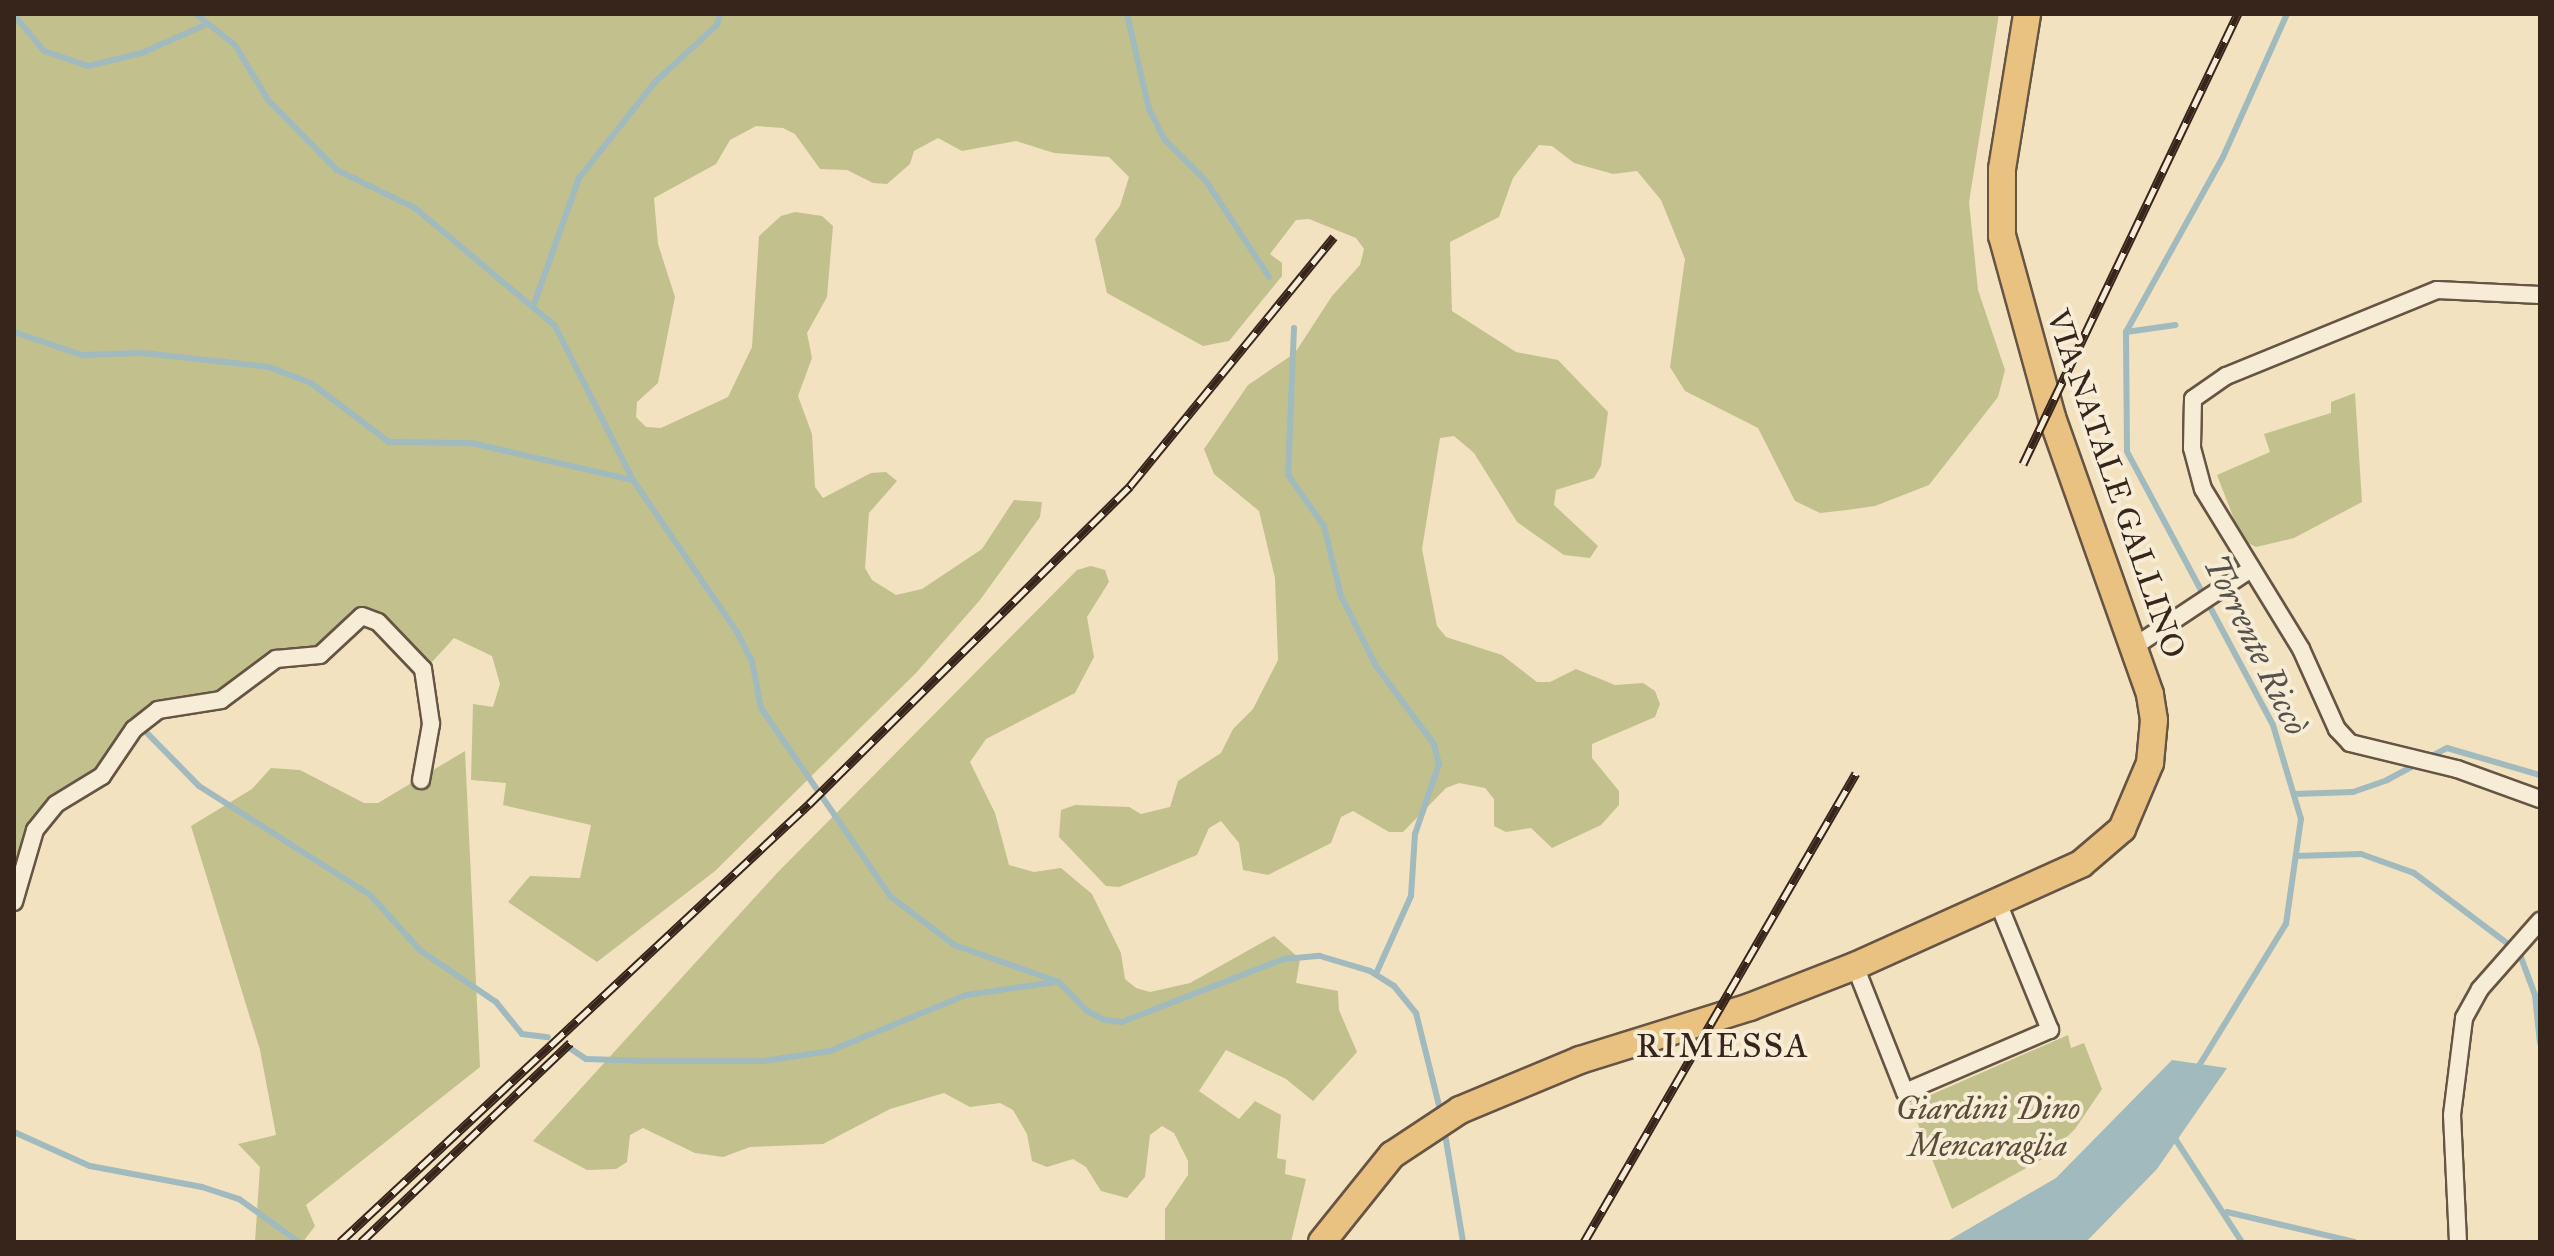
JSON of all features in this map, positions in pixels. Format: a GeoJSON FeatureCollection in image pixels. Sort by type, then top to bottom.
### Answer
{"type":"FeatureCollection","features":[{"type":"Feature","properties":{"kind":"main road","name":"VIA NATALE GALLINO"},"geometry":{"type":"LineString","coordinates":[[1322,1242],[1392,1155],[1460,1110],[1580,1060],[1750,1007],[1855,966],[1996,898],[2081,864],[2122,829],[2153,743],[2150,694],[2052,417],[2002,236],[2004,155],[2027,14]]}},
{"type":"Feature","properties":{"kind":"street"},"geometry":{"type":"LineString","coordinates":[[2540,295],[2437,290],[2226,376],[2193,399],[2192,448],[2203,489],[2246,572],[2301,649],[2337,729],[2350,743],[2457,769],[2540,799]]}},
{"type":"Feature","properties":{"kind":"street"},"geometry":{"type":"LineString","coordinates":[[2135,646],[2246,572]]}},
{"type":"Feature","properties":{"kind":"street"},"geometry":{"type":"LineString","coordinates":[[14,902],[35,830],[56,804],[102,776],[134,729],[158,710],[221,700],[276,659],[320,655],[362,616],[378,622],[423,669],[431,724],[421,780]]}},
{"type":"Feature","properties":{"kind":"street"},"geometry":{"type":"LineString","coordinates":[[1855,966],[1905,1092],[2050,1030],[1996,898]]}},
{"type":"Feature","properties":{"kind":"street"},"geometry":{"type":"LineString","coordinates":[[2458,1242],[2452,1115],[2464,1018],[2480,989],[2540,921]]}},
{"type":"Feature","properties":{"kind":"green space"},"geometry":{"type":"Polygon","coordinates":[[[14,14],[1999,14],[1969,202],[1978,290],[2005,370],[1998,397],[1929,485],[1875,506],[1847,510],[1820,513],[1795,501],[1758,428],[1685,391],[1670,367],[1685,259],[1661,200],[1637,171],[1613,174],[1574,163],[1552,146],[1539,145],[1513,178],[1499,217],[1450,242],[1452,311],[1516,352],[1558,360],[1608,412],[1601,466],[1594,478],[1556,490],[1554,505],[1598,546],[1590,558],[1564,555],[1517,522],[1474,453],[1454,436],[1440,438],[1422,549],[1437,626],[1446,637],[1502,655],[1537,682],[1550,682],[1576,669],[1615,685],[1643,683],[1655,691],[1660,704],[1655,717],[1592,744],[1592,758],[1619,791],[1619,805],[1601,825],[1552,848],[1531,828],[1506,832],[1494,826],[1494,799],[1485,788],[1459,783],[1446,788],[1403,832],[1389,832],[1353,811],[1341,817],[1331,843],[1268,875],[1243,870],[1239,843],[1221,821],[1209,828],[1197,855],[1119,887],[1106,886],[1059,837],[1061,810],[1075,805],[1129,807],[1141,814],[1170,807],[1178,781],[1221,753],[1233,729],[1253,709],[1278,660],[1275,578],[1259,511],[1214,474],[1204,449],[1248,385],[1295,353],[1332,296],[1360,265],[1364,249],[1356,238],[1309,219],[1296,220],[1270,254],[1282,263],[1282,276],[1229,341],[1203,346],[1107,293],[1095,239],[1120,206],[1129,177],[1109,157],[1054,153],[1016,141],[962,151],[938,138],[914,151],[910,164],[887,184],[873,183],[847,170],[820,169],[795,134],[783,128],[756,126],[730,140],[716,164],[654,198],[658,244],[675,297],[658,383],[637,402],[636,417],[646,427],[661,428],[728,397],[752,347],[759,236],[781,216],[795,212],[822,216],[833,226],[827,297],[807,333],[812,358],[798,396],[812,434],[815,487],[823,498],[871,473],[886,472],[897,481],[869,513],[865,568],[872,580],[896,595],[922,589],[982,549],[1014,500],[1042,502],[1040,517],[980,600],[916,673],[715,871],[597,962],[508,902],[530,876],[580,878],[591,825],[503,805],[506,783],[471,780],[473,704],[493,707],[500,684],[492,656],[454,638],[432,662],[367,609],[354,613],[323,645],[263,658],[224,692],[167,702],[81,784],[48,802],[14,883],[14,14]]]}},
{"type":"Feature","properties":{"kind":"green space"},"geometry":{"type":"Polygon","coordinates":[[[2355,393],[2362,502],[2294,538],[2256,547],[2242,540],[2217,475],[2270,452],[2264,434],[2331,413],[2331,402],[2355,393]]]}},
{"type":"Feature","properties":{"kind":"green space"},"geometry":{"type":"Polygon","coordinates":[[[1091,566],[1105,570],[1109,582],[1087,617],[1094,657],[1075,693],[986,739],[970,762],[995,813],[1009,865],[1034,872],[1061,868],[1092,894],[1121,953],[1125,979],[1136,988],[1150,992],[1190,983],[1274,936],[1300,959],[1296,983],[1338,991],[1339,1010],[1357,1052],[1313,1101],[1286,1079],[1226,1050],[1199,1091],[1239,1119],[1255,1101],[1281,1115],[1277,1158],[1286,1160],[1285,1174],[1306,1179],[1291,1242],[1165,1242],[1165,1209],[1188,1175],[1188,1161],[1174,1133],[1162,1126],[1150,1135],[1145,1177],[1127,1198],[1101,1191],[1086,1167],[1073,1159],[1047,1167],[1032,1161],[1027,1134],[1013,1110],[1000,1103],[970,1107],[944,1093],[890,1109],[823,1144],[750,1147],[723,1157],[695,1153],[643,1128],[630,1135],[627,1162],[616,1169],[587,1170],[533,1141],[778,872],[1077,570],[1091,566]]]}},
{"type":"Feature","properties":{"kind":"green space"},"geometry":{"type":"Polygon","coordinates":[[[465,751],[480,1067],[306,1205],[315,1226],[303,1242],[255,1242],[260,1167],[238,1144],[276,1135],[260,1050],[191,826],[252,789],[271,768],[300,770],[364,803],[378,803],[465,751]]]}},
{"type":"Feature","properties":{"kind":"green space","name":"Giardini Dino Mencaraglia"},"geometry":{"type":"Polygon","coordinates":[[[2068,1035],[2071,1048],[2084,1043],[2102,1089],[2075,1129],[2046,1157],[1952,1209],[1910,1104],[2068,1035]]]}},
{"type":"Feature","properties":{"kind":"water"},"geometry":{"type":"Polygon","coordinates":[[[2172,1060],[2227,1068],[2157,1169],[2086,1242],[1946,1242],[2056,1178],[2172,1060]]]}},
{"type":"Feature","properties":{"kind":"waterway"},"geometry":{"type":"LineString","coordinates":[[196,14],[235,45],[268,100],[337,170],[415,208],[555,326],[633,480],[737,632],[752,661],[761,708],[890,896],[954,945],[1059,982],[1087,1011],[1105,1020],[1122,1022],[1284,959],[1320,956],[1370,971],[1394,986],[1416,1013],[1441,1113]]}},
{"type":"Feature","properties":{"kind":"waterway"},"geometry":{"type":"LineString","coordinates":[[533,307],[579,178],[655,82],[717,25],[720,14]]}},
{"type":"Feature","properties":{"kind":"waterway"},"geometry":{"type":"LineString","coordinates":[[1127,14],[1149,109],[1165,140],[1206,181],[1269,277]]}},
{"type":"Feature","properties":{"kind":"waterway","name":"Torrente Riccò"},"geometry":{"type":"LineString","coordinates":[[2197,1069],[2286,924],[2301,819],[2273,725],[2127,451],[2126,332],[2223,157],[2287,14]]}},
{"type":"Feature","properties":{"kind":"waterway"},"geometry":{"type":"LineString","coordinates":[[14,15],[44,51],[88,66],[142,53],[207,24]]}},
{"type":"Feature","properties":{"kind":"waterway"},"geometry":{"type":"LineString","coordinates":[[2126,332],[2176,325]]}},
{"type":"Feature","properties":{"kind":"waterway"},"geometry":{"type":"LineString","coordinates":[[1294,328],[1288,475],[1324,526],[1341,596],[1376,666],[1434,744],[1439,764],[1415,834],[1411,896],[1376,974]]}},
{"type":"Feature","properties":{"kind":"waterway"},"geometry":{"type":"LineString","coordinates":[[14,332],[82,355],[143,353],[269,367],[311,383],[389,442],[471,443],[633,480]]}},
{"type":"Feature","properties":{"kind":"waterway"},"geometry":{"type":"LineString","coordinates":[[147,733],[199,786],[370,895],[421,951],[496,1002],[522,1034],[548,1037]]}},
{"type":"Feature","properties":{"kind":"waterway"},"geometry":{"type":"LineString","coordinates":[[2294,794],[2353,792],[2387,780],[2447,748],[2540,775]]}},
{"type":"Feature","properties":{"kind":"waterway"},"geometry":{"type":"LineString","coordinates":[[2296,856],[2361,854],[2414,873],[2519,952],[2535,995],[2540,1043]]}},
{"type":"Feature","properties":{"kind":"waterway"},"geometry":{"type":"LineString","coordinates":[[571,1049],[586,1059],[763,1061],[830,1051],[966,995],[1055,982]]}},
{"type":"Feature","properties":{"kind":"waterway"},"geometry":{"type":"LineString","coordinates":[[1444,1128],[1463,1242]]}},
{"type":"Feature","properties":{"kind":"waterway"},"geometry":{"type":"LineString","coordinates":[[14,1132],[90,1166],[202,1187],[239,1199],[299,1242]]}},
{"type":"Feature","properties":{"kind":"waterway"},"geometry":{"type":"LineString","coordinates":[[2172,1134],[2242,1242]]}},
{"type":"Feature","properties":{"kind":"waterway"},"geometry":{"type":"LineString","coordinates":[[2227,1212],[2355,1242]]}},
{"type":"Feature","properties":{"kind":"railway"},"geometry":{"type":"LineString","coordinates":[[2023,464],[2238,14]]}},
{"type":"Feature","properties":{"kind":"railway"},"geometry":{"type":"LineString","coordinates":[[340,1242],[809,804],[1130,486],[1334,237]]}},
{"type":"Feature","properties":{"kind":"railway"},"geometry":{"type":"LineString","coordinates":[[1584,1242],[1856,773]]}},
{"type":"Feature","properties":{"kind":"railway"},"geometry":{"type":"LineString","coordinates":[[361,1242],[570,1043]]}},
{"type":"Feature","properties":{"kind":"district","name":"RIMESSA"},"geometry":{"type":"Point","coordinates":[1723,1046]}}]}
